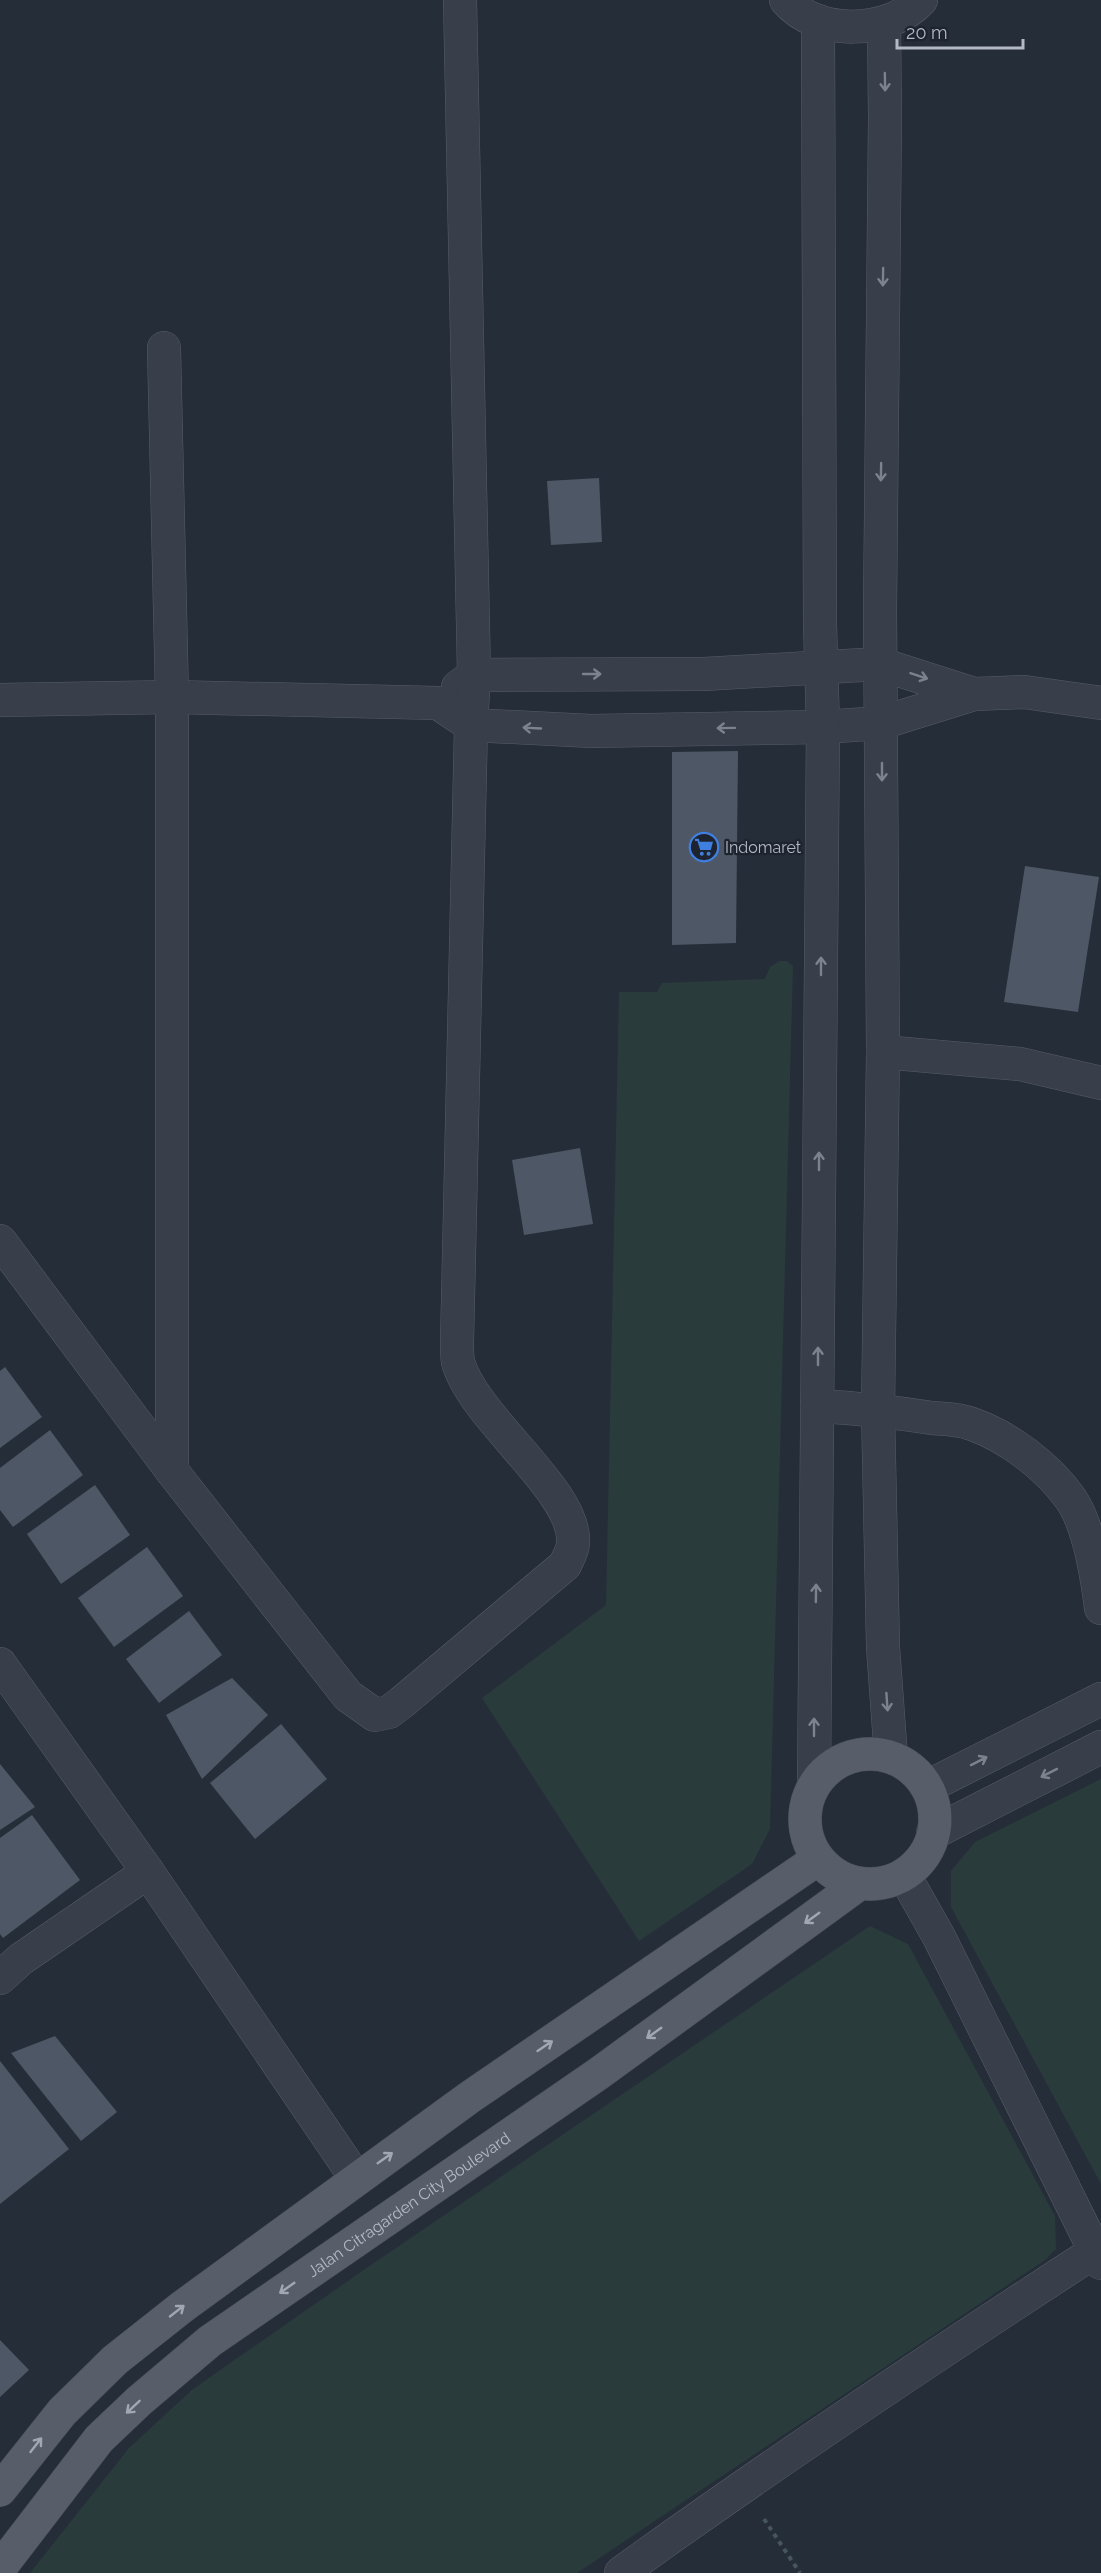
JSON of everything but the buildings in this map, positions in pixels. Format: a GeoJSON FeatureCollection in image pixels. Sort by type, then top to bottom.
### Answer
{"type":"FeatureCollection","features":[{"type":"Feature","properties":{"kind":"main road"},"geometry":{"type":"LineString","coordinates":[[869,1753],[891,1757],[914,1771],[927,1787],[934,1807],[930,1845],[919,1862],[904,1875],[890,1881],[859,1884],[829,1871],[809,1844],[805,1827],[806,1806],[814,1785],[828,1769],[846,1758],[869,1753]]}},
{"type":"Feature","properties":{"kind":"main road"},"geometry":{"type":"LineString","coordinates":[[0,2490],[62,2412],[115,2360],[182,2307],[470,2097],[818,1859]]}},
{"type":"Feature","properties":{"kind":"main road","name":"Jalan Citragarden City Boulevard"},"geometry":{"type":"LineString","coordinates":[[0,2568],[99,2439],[139,2401],[210,2341],[598,2074],[859,1884]]}},
{"type":"Feature","properties":{"kind":"street"},"geometry":{"type":"LineString","coordinates":[[0,1241],[172,1471],[348,1696],[375,1715],[389,1712],[401,1703],[565,1564],[574,1545],[571,1526],[562,1504],[480,1402],[458,1361],[471,725],[474,675],[460,0]]}},
{"type":"Feature","properties":{"kind":"street"},"geometry":{"type":"LineString","coordinates":[[786,0],[818,21],[851,28],[884,23],[914,8],[921,0]]}},
{"type":"Feature","properties":{"kind":"street"},"geometry":{"type":"LineString","coordinates":[[814,1785],[823,727],[818,21]]}},
{"type":"Feature","properties":{"kind":"street"},"geometry":{"type":"LineString","coordinates":[[884,23],[880,664],[883,1052],[878,1410],[883,1647],[891,1757]]}},
{"type":"Feature","properties":{"kind":"street"},"geometry":{"type":"LineString","coordinates":[[164,348],[172,697],[172,1471]]}},
{"type":"Feature","properties":{"kind":"street"},"geometry":{"type":"LineString","coordinates":[[438,703],[474,675],[704,674],[880,664],[974,694]]}},
{"type":"Feature","properties":{"kind":"street"},"geometry":{"type":"LineString","coordinates":[[0,700],[172,697],[438,703],[471,725],[591,731],[823,727],[881,723],[974,694],[1024,692],[1101,703]]}},
{"type":"Feature","properties":{"kind":"street"},"geometry":{"type":"LineString","coordinates":[[883,1052],[1020,1064],[1101,1083]]}},
{"type":"Feature","properties":{"kind":"street"},"geometry":{"type":"LineString","coordinates":[[817,1406],[878,1410],[971,1423],[1010,1443],[1043,1469],[1071,1499],[1084,1528],[1097,1572],[1101,1608]]}},
{"type":"Feature","properties":{"kind":"street"},"geometry":{"type":"LineString","coordinates":[[0,1664],[148,1872],[356,2178]]}},
{"type":"Feature","properties":{"kind":"street"},"geometry":{"type":"LineString","coordinates":[[927,1787],[1101,1699]]}},
{"type":"Feature","properties":{"kind":"street"},"geometry":{"type":"LineString","coordinates":[[933,1833],[1101,1747]]}},
{"type":"Feature","properties":{"kind":"street"},"geometry":{"type":"LineString","coordinates":[[0,1978],[21,1959],[148,1872]]}},
{"type":"Feature","properties":{"kind":"street"},"geometry":{"type":"LineString","coordinates":[[621,2573],[741,2486],[948,2347],[1098,2258],[939,1937],[904,1875]]}},
{"type":"Feature","properties":{"kind":"path"},"geometry":{"type":"LineString","coordinates":[[741,2486],[800,2573]]}},
{"type":"Feature","properties":{"kind":"shaded area"},"geometry":{"type":"Polygon","coordinates":[[[779,961],[787,961],[793,966],[770,1829],[752,1864],[639,1941],[482,1698],[606,1605],[619,992],[657,992],[662,983],[765,979],[770,967],[779,961]]]}},
{"type":"Feature","properties":{"kind":"shaded area"},"geometry":{"type":"Polygon","coordinates":[[[1101,1779],[1101,2184],[951,1907],[951,1871],[975,1842],[1101,1779]]]}},
{"type":"Feature","properties":{"kind":"shaded area"},"geometry":{"type":"Polygon","coordinates":[[[870,1926],[908,1944],[1055,2216],[1056,2249],[1045,2260],[577,2573],[30,2573],[129,2448],[193,2389],[365,2269],[870,1926]]]}},
{"type":"Feature","properties":{"kind":"place","name":"Indomaret"},"geometry":{"type":"Point","coordinates":[704,847]}}]}
